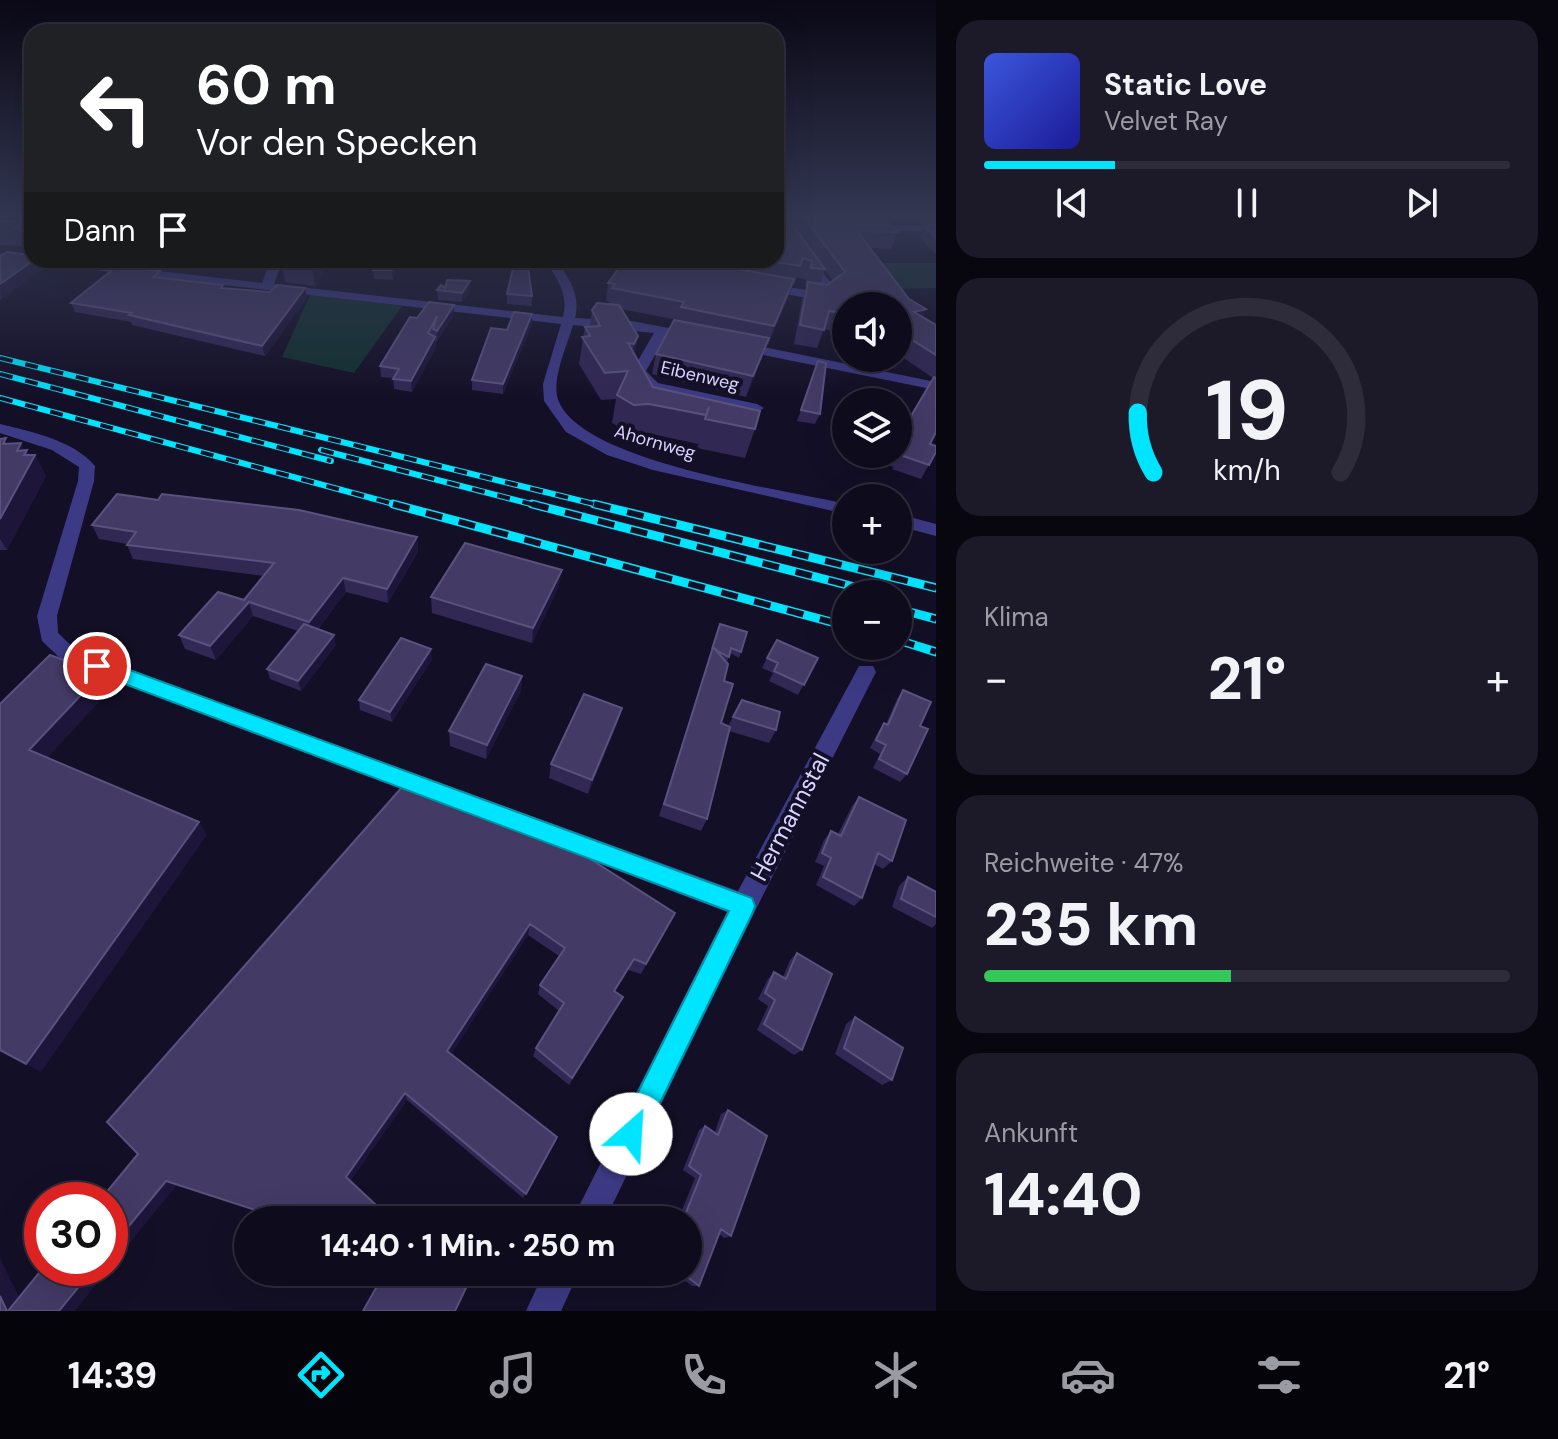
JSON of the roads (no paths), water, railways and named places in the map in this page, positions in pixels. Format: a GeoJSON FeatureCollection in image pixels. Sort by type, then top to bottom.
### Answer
{"type":"FeatureCollection","features":[{"type":"Feature","properties":{"kind":"street"},"geometry":{"type":"LineString","coordinates":[[175,277],[567,321],[632,325],[708,340]]}},
{"type":"Feature","properties":{"kind":"street"},"geometry":{"type":"LineString","coordinates":[[266,288],[270,277]]}},
{"type":"Feature","properties":{"kind":"street"},"geometry":{"type":"LineString","coordinates":[[562,277],[570,291],[572,306],[567,321]]}},
{"type":"Feature","properties":{"kind":"street"},"geometry":{"type":"LineString","coordinates":[[759,285],[819,296],[830,289],[821,277]]}},
{"type":"Feature","properties":{"kind":"street","name":"Ahornweg"},"geometry":{"type":"LineString","coordinates":[[567,321],[550,384],[551,401],[571,429],[590,442],[659,467],[832,506]]}},
{"type":"Feature","properties":{"kind":"street","name":"Eibenweg"},"geometry":{"type":"LineString","coordinates":[[662,330],[639,371],[645,381],[653,386],[757,408]]}},
{"type":"Feature","properties":{"kind":"street"},"geometry":{"type":"LineString","coordinates":[[724,343],[936,386]]}},
{"type":"Feature","properties":{"kind":"street"},"geometry":{"type":"LineString","coordinates":[[0,428],[55,445],[75,454],[87,466],[86,481],[47,616],[49,636],[70,656],[744,906]]}},
{"type":"Feature","properties":{"kind":"street"},"geometry":{"type":"LineString","coordinates":[[912,523],[932,528],[936,510]]}},
{"type":"Feature","properties":{"kind":"street","name":"Hermannstal"},"geometry":{"type":"LineString","coordinates":[[595,1206],[744,906],[866,672]]}},
{"type":"Feature","properties":{"kind":"street"},"geometry":{"type":"LineString","coordinates":[[543,1311],[555,1286]]}},
{"type":"Feature","properties":{"kind":"railway"},"geometry":{"type":"LineString","coordinates":[[0,358],[602,506]]}},
{"type":"Feature","properties":{"kind":"railway"},"geometry":{"type":"LineString","coordinates":[[0,374],[331,461]]}},
{"type":"Feature","properties":{"kind":"railway"},"geometry":{"type":"LineString","coordinates":[[0,398],[401,506]]}},
{"type":"Feature","properties":{"kind":"railway"},"geometry":{"type":"LineString","coordinates":[[321,450],[539,506]]}},
{"type":"Feature","properties":{"kind":"railway"},"geometry":{"type":"LineString","coordinates":[[393,504],[832,622]]}},
{"type":"Feature","properties":{"kind":"railway"},"geometry":{"type":"LineString","coordinates":[[532,504],[832,581]]}},
{"type":"Feature","properties":{"kind":"railway"},"geometry":{"type":"LineString","coordinates":[[594,504],[936,588]]}},
{"type":"Feature","properties":{"kind":"railway"},"geometry":{"type":"LineString","coordinates":[[912,613],[936,619]]}},
{"type":"Feature","properties":{"kind":"railway"},"geometry":{"type":"LineString","coordinates":[[912,644],[936,652]]}}]}
